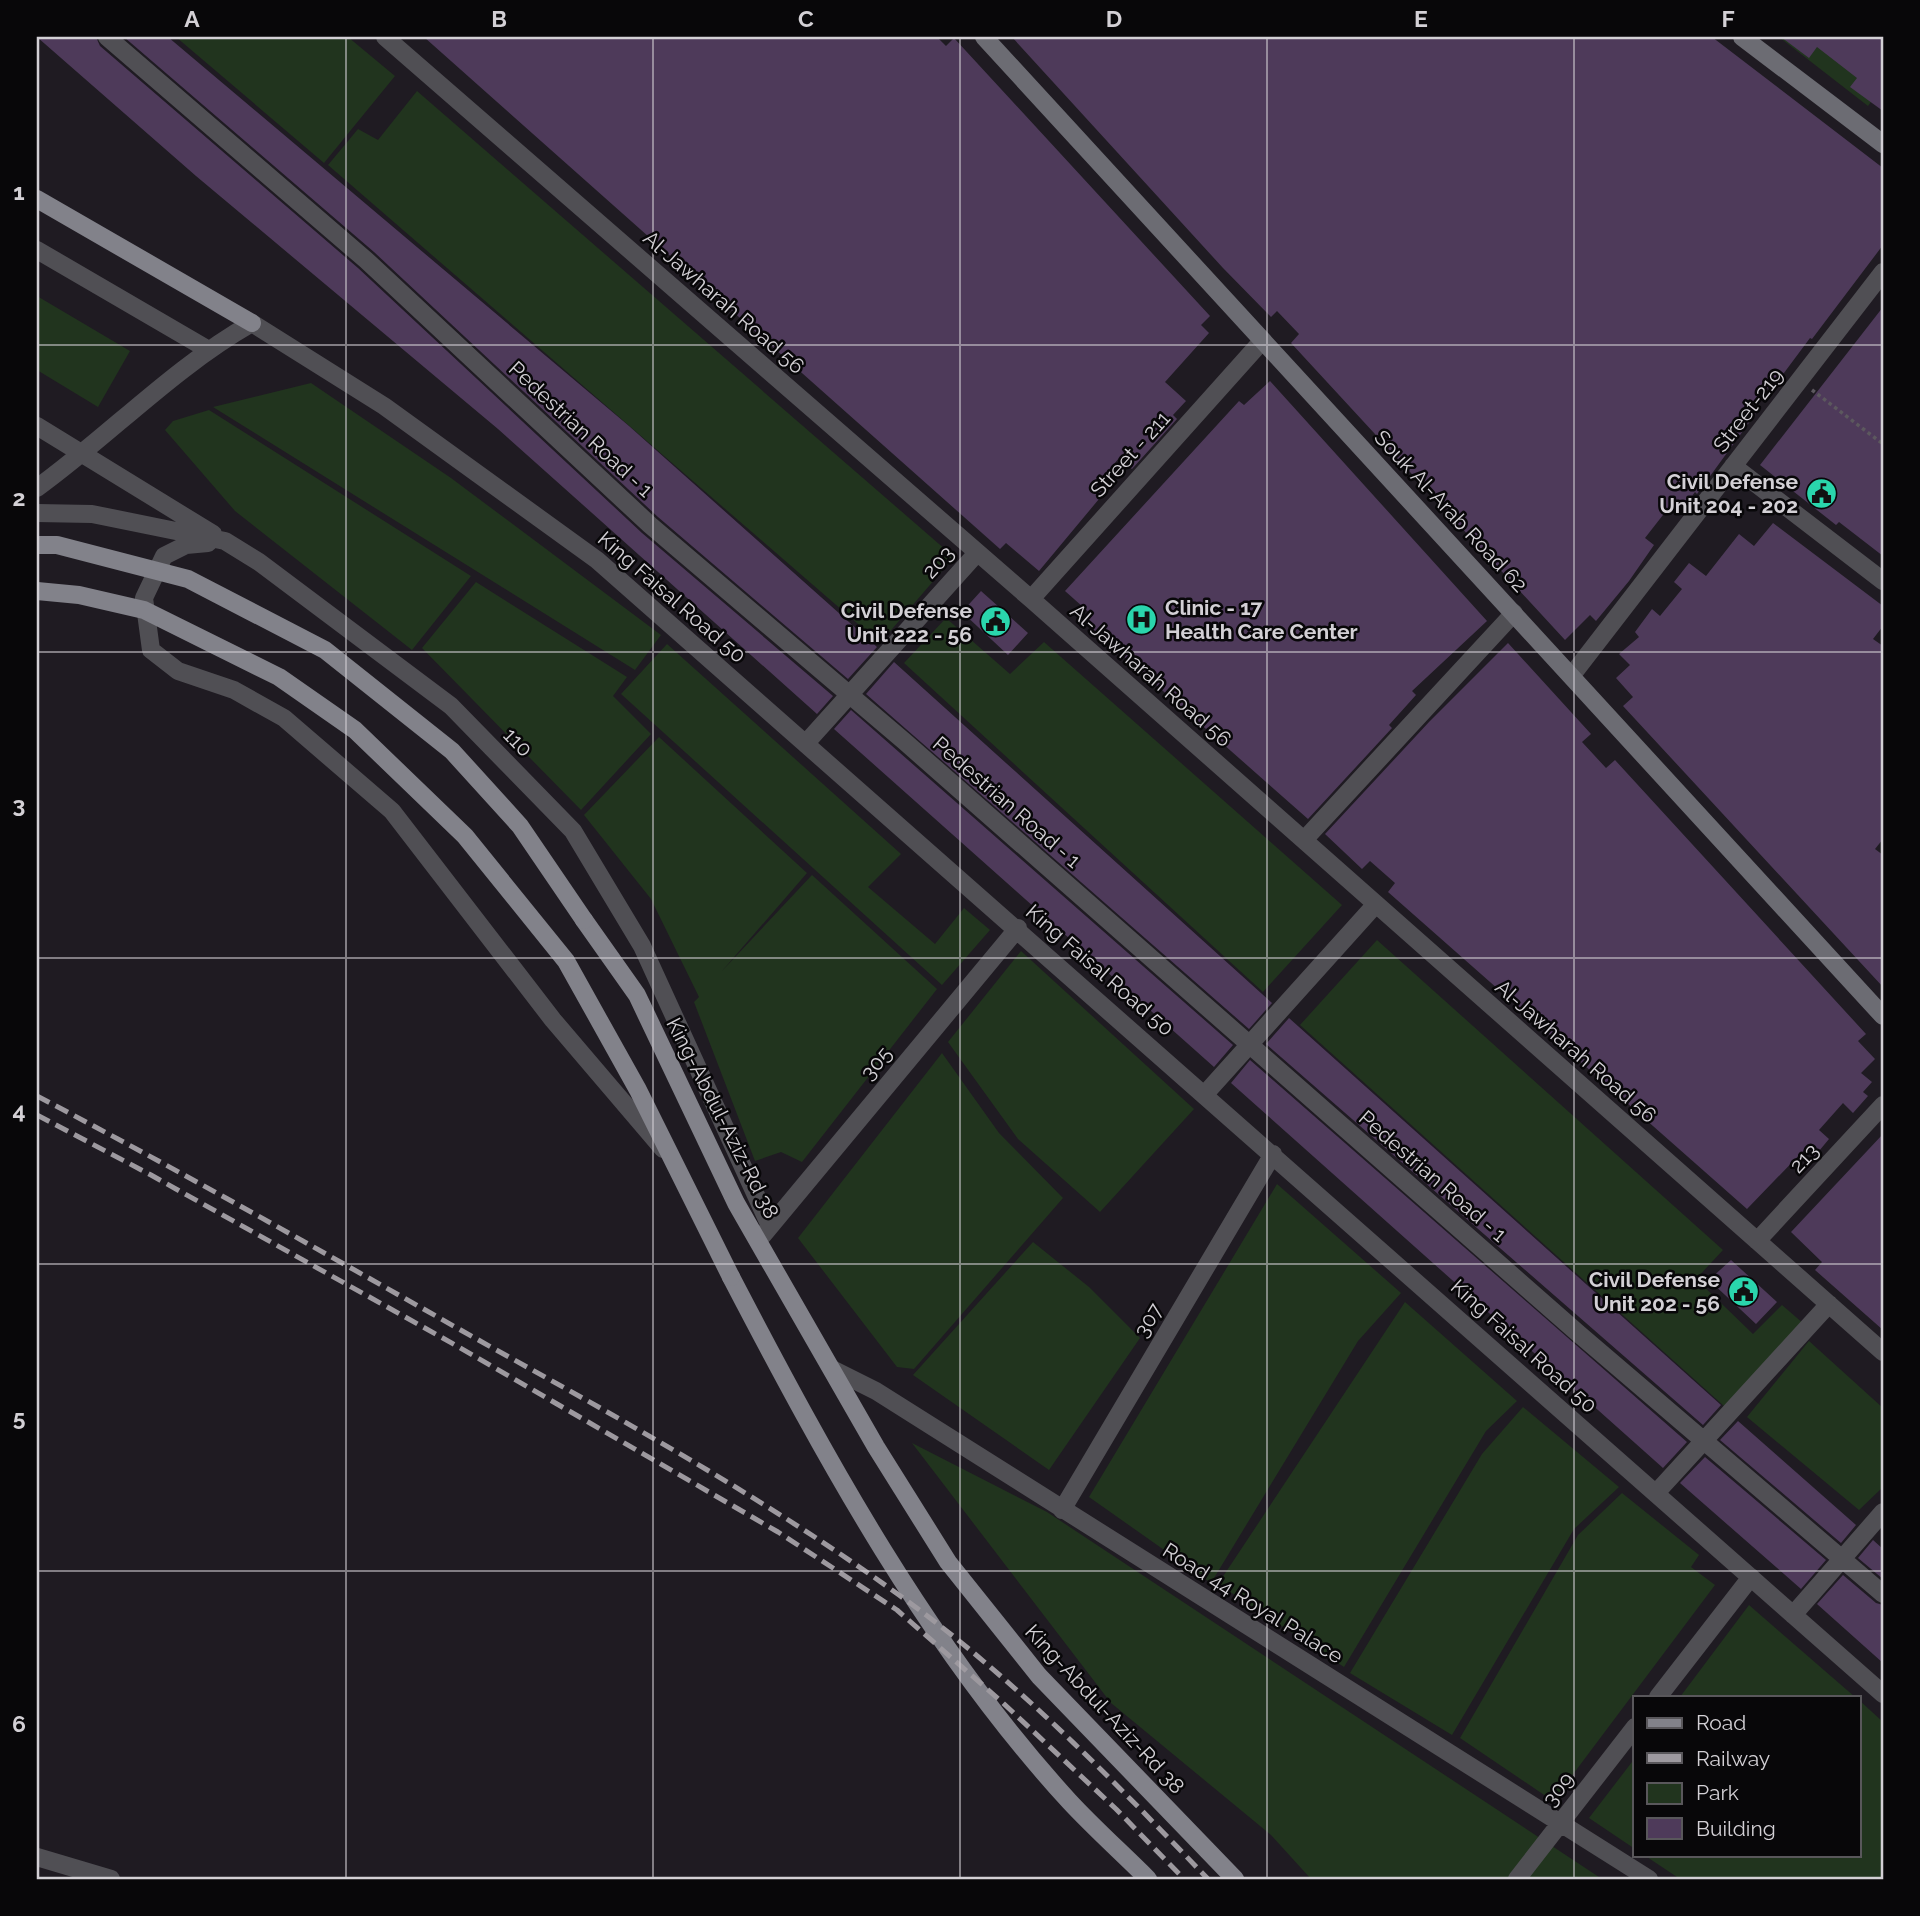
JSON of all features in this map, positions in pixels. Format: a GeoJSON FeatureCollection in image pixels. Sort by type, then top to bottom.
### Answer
{"type":"FeatureCollection","features":[{"type":"Feature","properties":{"kind":"main road","name":"Souk Al-Arab Road 62"},"geometry":{"type":"LineString","coordinates":[[984,37],[1883,1016]]}},
{"type":"Feature","properties":{"kind":"main road"},"geometry":{"type":"LineString","coordinates":[[1742,37],[1883,144]]}},
{"type":"Feature","properties":{"kind":"main road"},"geometry":{"type":"LineString","coordinates":[[37,199],[252,323]]}},
{"type":"Feature","properties":{"kind":"main road","name":"King-Abdul-Aziz-Rd 38"},"geometry":{"type":"LineString","coordinates":[[37,545],[57,545],[188,579],[325,650],[452,751],[520,826],[637,995],[736,1203],[765,1233],[832,1369],[876,1447],[948,1562],[1039,1676],[1235,1879]]}},
{"type":"Feature","properties":{"kind":"main road"},"geometry":{"type":"LineString","coordinates":[[37,591],[79,595],[144,610],[279,677],[355,730],[465,836],[566,961],[638,1090],[818,1444],[891,1562],[976,1686],[1068,1800],[1148,1879]]}},
{"type":"Feature","properties":{"kind":"street","name":"Pedestrian Road - 1"},"geometry":{"type":"LineString","coordinates":[[107,37],[366,260],[650,525],[1883,1594]]}},
{"type":"Feature","properties":{"kind":"street","name":"Al-Jawharah Road 56"},"geometry":{"type":"LineString","coordinates":[[385,37],[1031,599],[1883,1352]]}},
{"type":"Feature","properties":{"kind":"street"},"geometry":{"type":"LineString","coordinates":[[37,250],[207,349]]}},
{"type":"Feature","properties":{"kind":"street","name":"Street-219"},"geometry":{"type":"LineString","coordinates":[[1572,675],[1883,272]]}},
{"type":"Feature","properties":{"kind":"street"},"geometry":{"type":"LineString","coordinates":[[37,488],[83,454],[207,349],[252,323]]}},
{"type":"Feature","properties":{"kind":"street","name":"King Faisal Road 50"},"geometry":{"type":"LineString","coordinates":[[252,323],[384,406],[597,560],[1018,928],[1883,1694]]}},
{"type":"Feature","properties":{"kind":"street","name":"Street - 211"},"geometry":{"type":"LineString","coordinates":[[1031,599],[1262,341]]}},
{"type":"Feature","properties":{"kind":"street"},"geometry":{"type":"LineString","coordinates":[[37,426],[225,541]]}},
{"type":"Feature","properties":{"kind":"street"},"geometry":{"type":"LineString","coordinates":[[1733,466],[1883,581]]}},
{"type":"Feature","properties":{"kind":"street","name":"110"},"geometry":{"type":"LineString","coordinates":[[37,513],[92,514],[225,541],[260,562],[451,706],[573,831],[642,946],[765,1233]]}},
{"type":"Feature","properties":{"kind":"street"},"geometry":{"type":"LineString","coordinates":[[225,541],[186,545],[164,556],[144,598],[151,650],[178,671],[234,690],[284,718],[392,811],[553,1020],[673,1160]]}},
{"type":"Feature","properties":{"kind":"street","name":"203"},"geometry":{"type":"LineString","coordinates":[[806,743],[977,554]]}},
{"type":"Feature","properties":{"kind":"street"},"geometry":{"type":"LineString","coordinates":[[1304,840],[1514,613]]}},
{"type":"Feature","properties":{"kind":"street"},"geometry":{"type":"LineString","coordinates":[[1205,1094],[1376,904]]}},
{"type":"Feature","properties":{"kind":"street","name":"305"},"geometry":{"type":"LineString","coordinates":[[765,1233],[1018,928]]}},
{"type":"Feature","properties":{"kind":"street","name":"213"},"geometry":{"type":"LineString","coordinates":[[1757,1241],[1883,1105]]}},
{"type":"Feature","properties":{"kind":"street","name":"307"},"geometry":{"type":"LineString","coordinates":[[1062,1510],[1273,1154]]}},
{"type":"Feature","properties":{"kind":"street"},"geometry":{"type":"LineString","coordinates":[[1656,1493],[1829,1304]]}},
{"type":"Feature","properties":{"kind":"street","name":"Road 44 Royal Palace"},"geometry":{"type":"LineString","coordinates":[[832,1369],[876,1391],[1648,1879]]}},
{"type":"Feature","properties":{"kind":"street"},"geometry":{"type":"LineString","coordinates":[[1793,1615],[1883,1512]]}},
{"type":"Feature","properties":{"kind":"street"},"geometry":{"type":"LineString","coordinates":[[1659,1696],[1751,1577]]}},
{"type":"Feature","properties":{"kind":"street","name":"309"},"geometry":{"type":"LineString","coordinates":[[1517,1879],[1633,1730]]}},
{"type":"Feature","properties":{"kind":"street"},"geometry":{"type":"LineString","coordinates":[[37,1857],[99,1873],[111,1879]]}},
{"type":"Feature","properties":{"kind":"path"},"geometry":{"type":"LineString","coordinates":[[1800,381],[1883,444]]}},
{"type":"Feature","properties":{"kind":"green space"},"geometry":{"type":"Polygon","coordinates":[[[176,37],[348,37],[395,76],[324,163],[176,37]]]}},
{"type":"Feature","properties":{"kind":"green space"},"geometry":{"type":"Polygon","coordinates":[[[1779,37],[1883,37],[1883,86],[1868,106],[1779,37]]]}},
{"type":"Feature","properties":{"kind":"green space"},"geometry":{"type":"Polygon","coordinates":[[[417,91],[954,557],[880,643],[328,165],[358,129],[378,140],[417,91]]]}},
{"type":"Feature","properties":{"kind":"green space"},"geometry":{"type":"Polygon","coordinates":[[[37,296],[130,351],[98,407],[37,370],[37,296]]]}},
{"type":"Feature","properties":{"kind":"green space"},"geometry":{"type":"Polygon","coordinates":[[[311,383],[451,478],[661,635],[635,670],[213,407],[311,383]]]}},
{"type":"Feature","properties":{"kind":"green space"},"geometry":{"type":"Polygon","coordinates":[[[209,410],[471,576],[412,650],[235,511],[165,430],[173,421],[209,410]]]}},
{"type":"Feature","properties":{"kind":"green space"},"geometry":{"type":"Polygon","coordinates":[[[476,582],[627,677],[613,696],[651,734],[581,810],[422,648],[476,582]]]}},
{"type":"Feature","properties":{"kind":"green space"},"geometry":{"type":"Polygon","coordinates":[[[946,618],[1010,674],[1044,642],[1342,905],[1263,992],[904,663],[946,618]]]}},
{"type":"Feature","properties":{"kind":"green space"},"geometry":{"type":"Polygon","coordinates":[[[667,644],[901,854],[868,887],[935,944],[964,908],[990,930],[942,985],[621,694],[667,644]]]}},
{"type":"Feature","properties":{"kind":"green space"},"geometry":{"type":"Polygon","coordinates":[[[659,737],[807,873],[722,971],[812,875],[937,989],[802,1162],[781,1152],[755,1161],[694,1002],[699,997],[651,899],[584,815],[659,737]]]}},
{"type":"Feature","properties":{"kind":"green space"},"geometry":{"type":"Polygon","coordinates":[[[1377,940],[1723,1250],[1696,1279],[1753,1334],[1782,1305],[1804,1324],[1724,1406],[1300,1025],[1377,940]]]}},
{"type":"Feature","properties":{"kind":"green space"},"geometry":{"type":"Polygon","coordinates":[[[1021,951],[1194,1109],[1100,1212],[1018,1139],[948,1042],[1021,951]]]}},
{"type":"Feature","properties":{"kind":"green space"},"geometry":{"type":"Polygon","coordinates":[[[942,1053],[999,1133],[1063,1198],[914,1369],[897,1367],[798,1238],[942,1053]]]}},
{"type":"Feature","properties":{"kind":"green space"},"geometry":{"type":"Polygon","coordinates":[[[1277,1184],[1401,1293],[1358,1341],[1211,1583],[1089,1497],[1277,1184]]]}},
{"type":"Feature","properties":{"kind":"green space"},"geometry":{"type":"Polygon","coordinates":[[[1033,1242],[1089,1287],[1140,1338],[1049,1470],[913,1375],[1033,1242]]]}},
{"type":"Feature","properties":{"kind":"green space"},"geometry":{"type":"Polygon","coordinates":[[[1405,1302],[1517,1401],[1486,1431],[1344,1667],[1218,1584],[1405,1302]]]}},
{"type":"Feature","properties":{"kind":"green space"},"geometry":{"type":"Polygon","coordinates":[[[1809,1341],[1883,1408],[1883,1487],[1859,1510],[1747,1417],[1809,1341]]]}},
{"type":"Feature","properties":{"kind":"green space"},"geometry":{"type":"Polygon","coordinates":[[[1523,1407],[1619,1487],[1574,1529],[1452,1735],[1350,1673],[1482,1454],[1523,1407]]]}},
{"type":"Feature","properties":{"kind":"green space"},"geometry":{"type":"Polygon","coordinates":[[[912,1443],[1047,1512],[1602,1879],[1311,1879],[1271,1835],[1111,1703],[912,1443]]]}},
{"type":"Feature","properties":{"kind":"green space"},"geometry":{"type":"Polygon","coordinates":[[[1622,1493],[1699,1555],[1691,1567],[1715,1585],[1553,1801],[1460,1738],[1578,1535],[1622,1493]]]}},
{"type":"Feature","properties":{"kind":"green space"},"geometry":{"type":"Polygon","coordinates":[[[1749,1605],[1854,1696],[1681,1696],[1749,1605]]]}},
{"type":"Feature","properties":{"kind":"green space"},"geometry":{"type":"Polygon","coordinates":[[[1860,1701],[1883,1722],[1883,1879],[1680,1879],[1646,1856],[1860,1856],[1860,1701]]]}},
{"type":"Feature","properties":{"kind":"green space"},"geometry":{"type":"Polygon","coordinates":[[[1633,1761],[1633,1848],[1589,1818],[1633,1761]]]}},
{"type":"Feature","properties":{"kind":"building"},"geometry":{"type":"Polygon","coordinates":[[[37,37],[96,37],[100,46],[358,268],[642,533],[833,696],[817,714],[498,429],[196,176],[37,37]]]}},
{"type":"Feature","properties":{"kind":"building"},"geometry":{"type":"Polygon","coordinates":[[[124,37],[168,37],[629,426],[877,647],[848,679],[658,517],[374,252],[124,37]]]}},
{"type":"Feature","properties":{"kind":"building"},"geometry":{"type":"Polygon","coordinates":[[[424,37],[937,37],[946,46],[954,38],[1210,316],[1201,325],[1209,333],[1165,382],[1186,401],[1173,415],[1177,419],[1132,469],[1119,458],[1096,486],[1104,493],[1039,571],[1006,543],[1000,549],[424,37]]]}},
{"type":"Feature","properties":{"kind":"building"},"geometry":{"type":"Polygon","coordinates":[[[1012,37],[1712,37],[1883,168],[1883,245],[1812,339],[1810,338],[1778,381],[1775,379],[1754,405],[1759,409],[1697,494],[1695,492],[1680,512],[1670,506],[1645,538],[1654,545],[1629,581],[1596,621],[1590,615],[1565,640],[1291,343],[1299,334],[1277,311],[1271,317],[1223,268],[1012,37]]]}},
{"type":"Feature","properties":{"kind":"building"},"geometry":{"type":"Polygon","coordinates":[[[1781,37],[1883,37],[1883,111],[1850,87],[1857,78],[1817,47],[1809,58],[1781,37]]]}},
{"type":"Feature","properties":{"kind":"building"},"geometry":{"type":"Polygon","coordinates":[[[1883,307],[1883,556],[1839,522],[1836,525],[1760,465],[1883,307]]]}},
{"type":"Feature","properties":{"kind":"building"},"geometry":{"type":"Polygon","coordinates":[[[1270,381],[1487,621],[1412,691],[1416,695],[1389,725],[1392,728],[1308,819],[1086,623],[1092,615],[1065,591],[1239,401],[1244,405],[1270,381]]]}},
{"type":"Feature","properties":{"kind":"building"},"geometry":{"type":"Polygon","coordinates":[[[1773,523],[1883,606],[1883,626],[1873,639],[1883,646],[1883,839],[1875,849],[1883,855],[1883,987],[1623,706],[1633,697],[1616,678],[1630,665],[1619,654],[1639,637],[1635,632],[1652,609],[1660,616],[1682,589],[1674,582],[1689,563],[1706,576],[1739,534],[1754,546],[1773,523]]]}},
{"type":"Feature","properties":{"kind":"building","name":"Civil Defense Unit 222 - 56"},"geometry":{"type":"Polygon","coordinates":[[[981,591],[1028,633],[1008,655],[962,612],[981,591]]]}},
{"type":"Feature","properties":{"kind":"building"},"geometry":{"type":"Polygon","coordinates":[[[1508,643],[1591,734],[1582,742],[1606,768],[1615,760],[1866,1034],[1858,1041],[1875,1059],[1861,1073],[1872,1082],[1863,1092],[1868,1096],[1853,1113],[1843,1103],[1819,1130],[1829,1139],[1814,1157],[1805,1149],[1747,1209],[1388,892],[1395,883],[1370,861],[1362,869],[1325,834],[1429,722],[1508,643]]]}},
{"type":"Feature","properties":{"kind":"building"},"geometry":{"type":"Polygon","coordinates":[[[894,662],[1272,1003],[1249,1029],[866,694],[894,662]]]}},
{"type":"Feature","properties":{"kind":"building"},"geometry":{"type":"Polygon","coordinates":[[[851,710],[1233,1045],[1214,1067],[834,729],[851,710]]]}},
{"type":"Feature","properties":{"kind":"building"},"geometry":{"type":"Polygon","coordinates":[[[1289,1018],[1721,1405],[1703,1425],[1266,1044],[1289,1018]]]}},
{"type":"Feature","properties":{"kind":"building"},"geometry":{"type":"Polygon","coordinates":[[[1250,1060],[1687,1442],[1663,1468],[1231,1083],[1250,1060]]]}},
{"type":"Feature","properties":{"kind":"building"},"geometry":{"type":"Polygon","coordinates":[[[1883,1134],[1883,1330],[1815,1270],[1822,1262],[1791,1232],[1883,1134]]]}},
{"type":"Feature","properties":{"kind":"building","name":"Civil Defense Unit 202 - 56"},"geometry":{"type":"Polygon","coordinates":[[[1731,1260],[1777,1302],[1756,1324],[1709,1280],[1731,1260]]]}},
{"type":"Feature","properties":{"kind":"building"},"geometry":{"type":"Polygon","coordinates":[[[1738,1421],[1856,1525],[1841,1543],[1720,1440],[1738,1421]]]}},
{"type":"Feature","properties":{"kind":"building"},"geometry":{"type":"Polygon","coordinates":[[[1705,1457],[1826,1560],[1801,1589],[1680,1483],[1705,1457]]]}},
{"type":"Feature","properties":{"kind":"building"},"geometry":{"type":"Polygon","coordinates":[[[1873,1540],[1883,1549],[1883,1579],[1858,1558],[1873,1540]]]}},
{"type":"Feature","properties":{"kind":"building"},"geometry":{"type":"Polygon","coordinates":[[[1843,1575],[1876,1603],[1883,1605],[1883,1663],[1817,1604],[1843,1575]]]}},
{"type":"Feature","properties":{"kind":"railway"},"geometry":{"type":"LineString","coordinates":[[37,1096],[636,1428],[848,1559],[941,1626],[1021,1694],[1098,1767],[1208,1879]]}},
{"type":"Feature","properties":{"kind":"railway"},"geometry":{"type":"LineString","coordinates":[[37,1115],[151,1175],[457,1346],[778,1532],[897,1610],[1002,1702],[1116,1809],[1184,1879]]}},
{"type":"Feature","properties":{"kind":"place","name":"Civil Defense Unit 204 - 202"},"geometry":{"type":"Point","coordinates":[1821,493]}},
{"type":"Feature","properties":{"kind":"place","name":"Clinic - 17 Health Care Center"},"geometry":{"type":"Point","coordinates":[1142,619]}},
{"type":"Feature","properties":{"kind":"place","name":"Civil Defense Unit 222 - 56"},"geometry":{"type":"Point","coordinates":[995,622]}},
{"type":"Feature","properties":{"kind":"place","name":"Civil Defense Unit 202 - 56"},"geometry":{"type":"Point","coordinates":[1743,1291]}}]}
